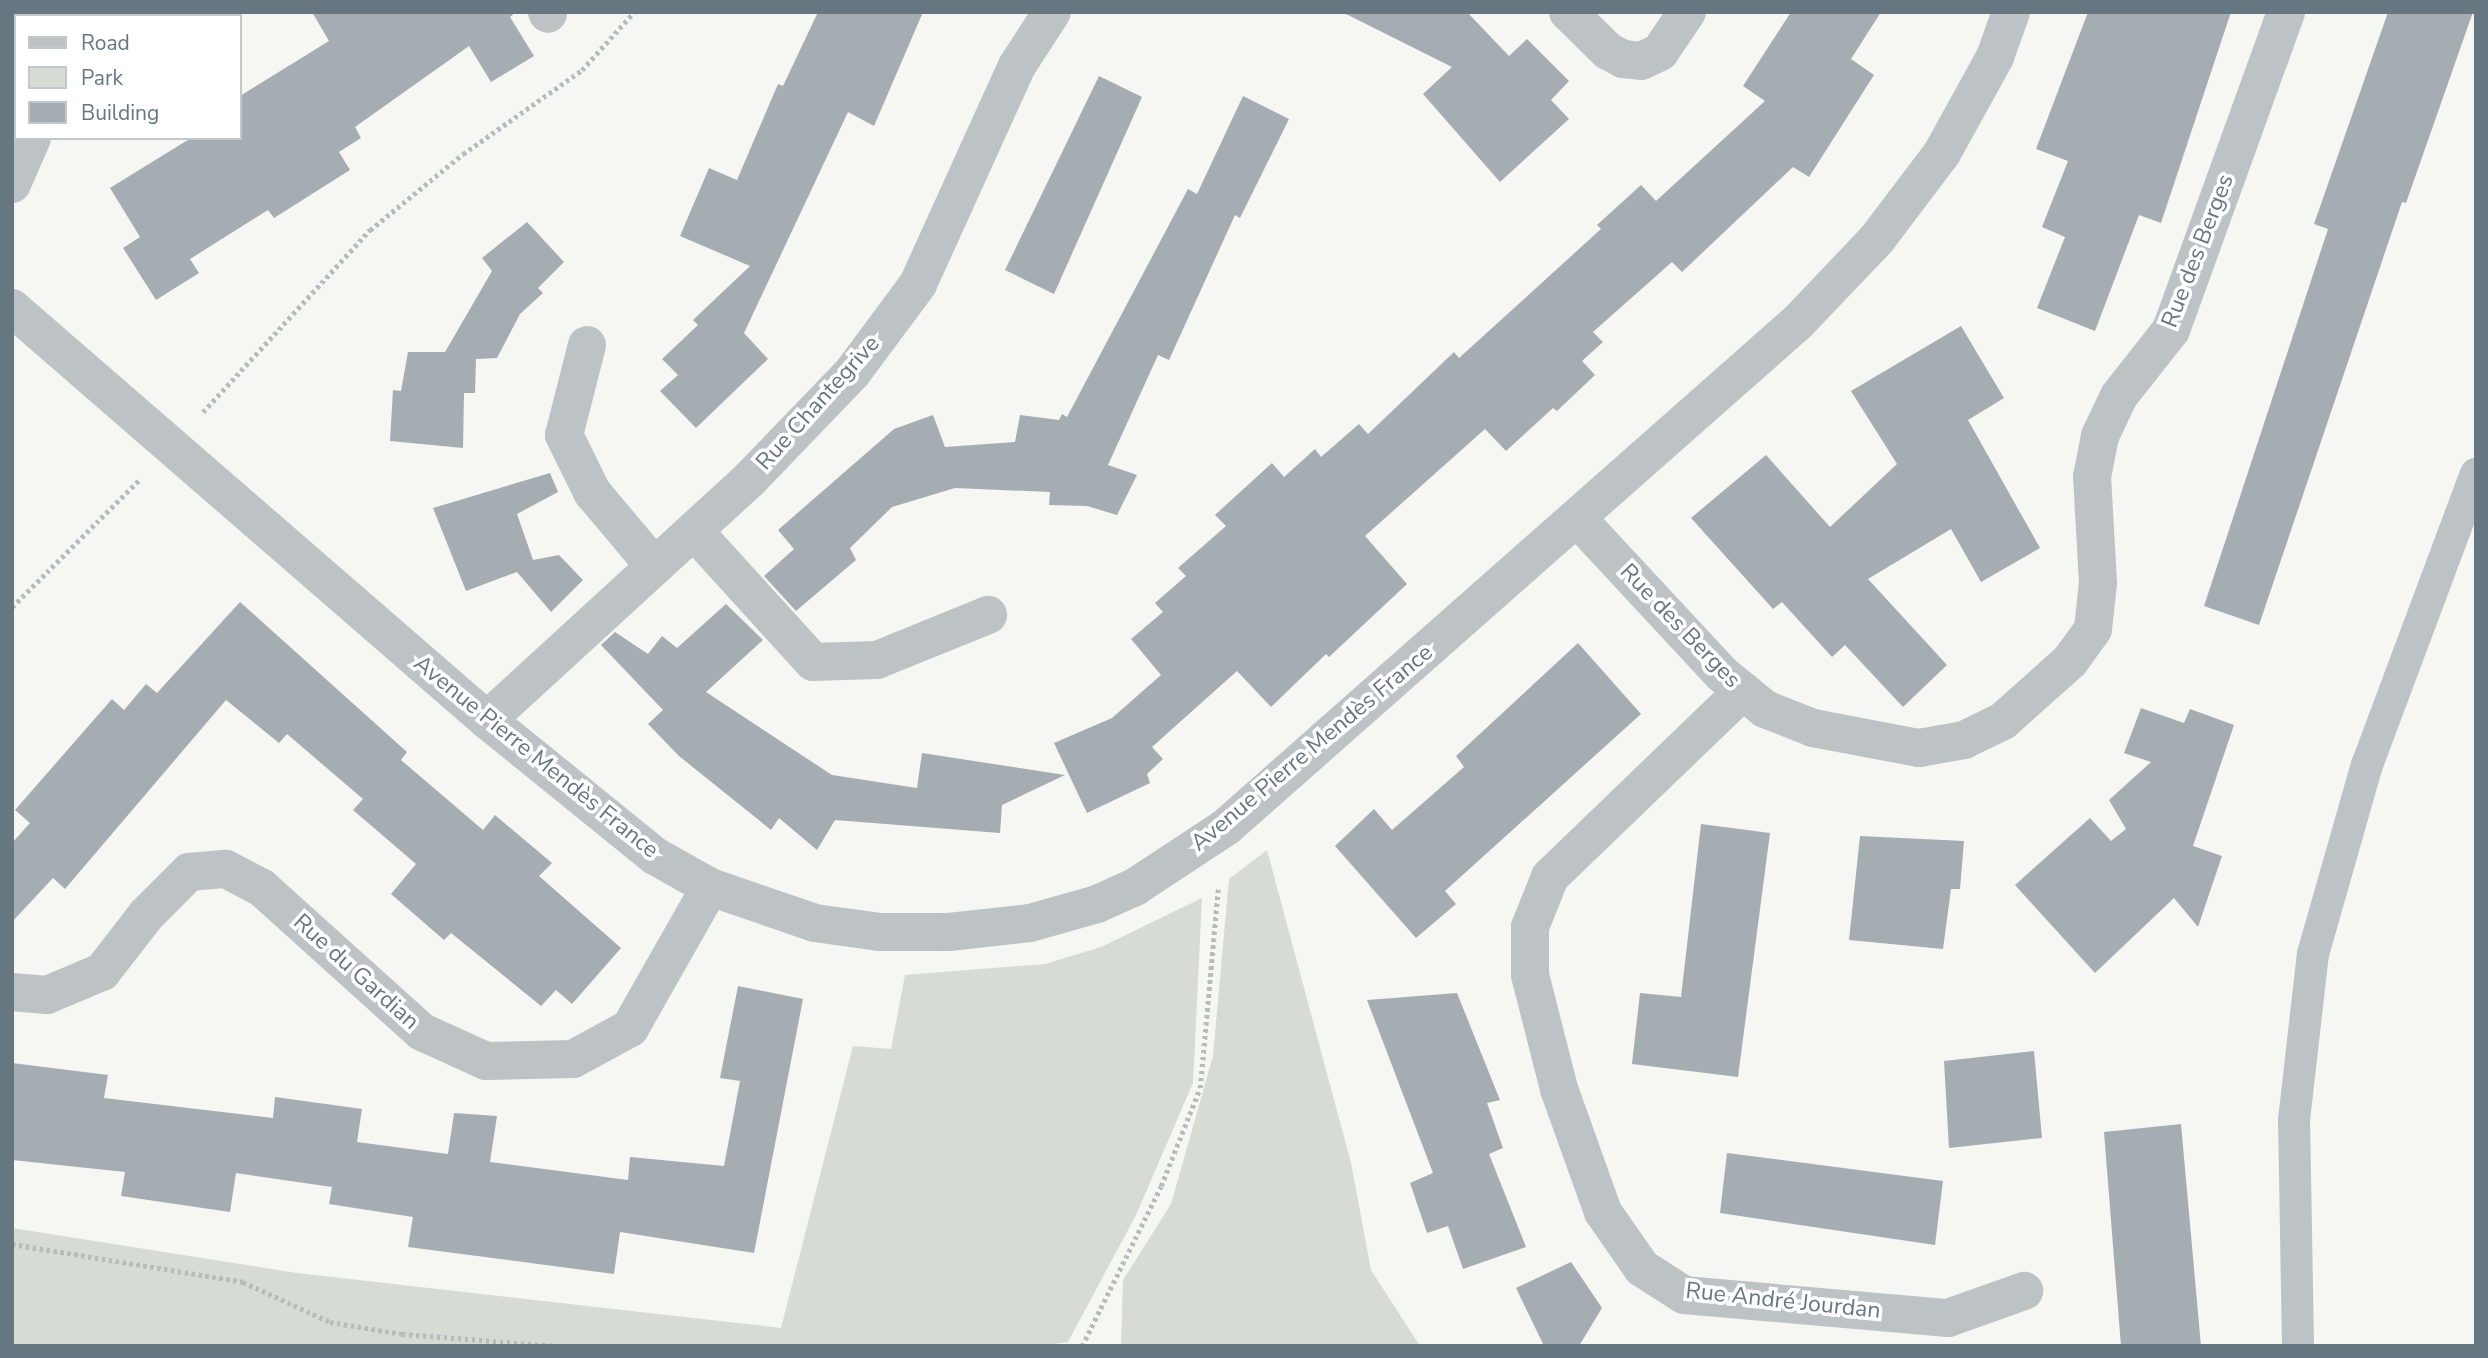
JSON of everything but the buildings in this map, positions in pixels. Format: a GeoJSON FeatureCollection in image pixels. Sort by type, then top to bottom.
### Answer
{"type":"FeatureCollection","features":[{"type":"Feature","properties":{"kind":"street","name":"Rue Chantegrive"},"geometry":{"type":"LineString","coordinates":[[487,720],[694,531],[852,373],[918,284],[1017,66],[1052,12]]}},
{"type":"Feature","properties":{"kind":"street"},"geometry":{"type":"LineString","coordinates":[[1568,12],[1608,51],[1623,60],[1642,61],[1660,52],[1687,12]]}},
{"type":"Feature","properties":{"kind":"street","name":"Avenue Pierre Mendès France"},"geometry":{"type":"LineString","coordinates":[[12,308],[170,448],[623,834],[710,887],[815,923],[880,932],[949,932],[1030,923],[1097,904],[1135,887],[1226,827],[1798,322],[1877,239],[1942,153],[1995,57],[2011,12]]}},
{"type":"Feature","properties":{"kind":"street","name":"Rue des Berges"},"geometry":{"type":"LineString","coordinates":[[1577,518],[1722,674],[1765,709],[1814,728],[1919,748],[1964,740],[2003,721],[2070,661],[2094,629],[2098,583],[2092,477],[2099,436],[2119,396],[2171,330],[2286,12]]}},
{"type":"Feature","properties":{"kind":"street"},"geometry":{"type":"LineString","coordinates":[[12,184],[31,140]]}},
{"type":"Feature","properties":{"kind":"street"},"geometry":{"type":"LineString","coordinates":[[587,345],[565,435],[592,492],[654,566]]}},
{"type":"Feature","properties":{"kind":"street"},"geometry":{"type":"LineString","coordinates":[[694,531],[813,662],[877,660],[988,615]]}},
{"type":"Feature","properties":{"kind":"street","name":"Rue André Jourdan"},"geometry":{"type":"LineString","coordinates":[[1743,691],[1549,877],[1530,927],[1530,975],[1559,1089],[1603,1212],[1642,1268],[1684,1295],[1948,1318],[2024,1291]]}},
{"type":"Feature","properties":{"kind":"street","name":"Rue du Gardian"},"geometry":{"type":"LineString","coordinates":[[12,992],[47,995],[102,972],[146,915],[189,872],[226,869],[262,888],[422,1032],[486,1061],[573,1059],[630,1028],[710,887]]}},
{"type":"Feature","properties":{"kind":"lane"},"geometry":{"type":"LineString","coordinates":[[2298,1346],[2294,1120],[2313,954],[2367,765],[2476,474]]}},
{"type":"Feature","properties":{"kind":"path"},"geometry":{"type":"LineString","coordinates":[[12,607],[170,448],[370,230],[463,154],[582,70],[634,12]]}},
{"type":"Feature","properties":{"kind":"path"},"geometry":{"type":"LineString","coordinates":[[1082,1346],[1161,1186],[1200,1088],[1219,873],[1237,852],[1226,827]]}},
{"type":"Feature","properties":{"kind":"path"},"geometry":{"type":"LineString","coordinates":[[12,1244],[243,1282],[330,1322],[402,1334],[558,1346]]}},
{"type":"Feature","properties":{"kind":"green space"},"geometry":{"type":"Polygon","coordinates":[[[1267,850],[1351,1163],[1371,1270],[1420,1346],[1121,1346],[1123,1280],[1171,1204],[1213,1056],[1229,879],[1267,850]]]}},
{"type":"Feature","properties":{"kind":"green space"},"geometry":{"type":"Polygon","coordinates":[[[1202,898],[1193,1083],[1136,1215],[1068,1342],[1041,1346],[12,1346],[12,1228],[297,1273],[781,1328],[853,1046],[891,1049],[905,975],[1045,964],[1101,947],[1202,898]]]}}]}
